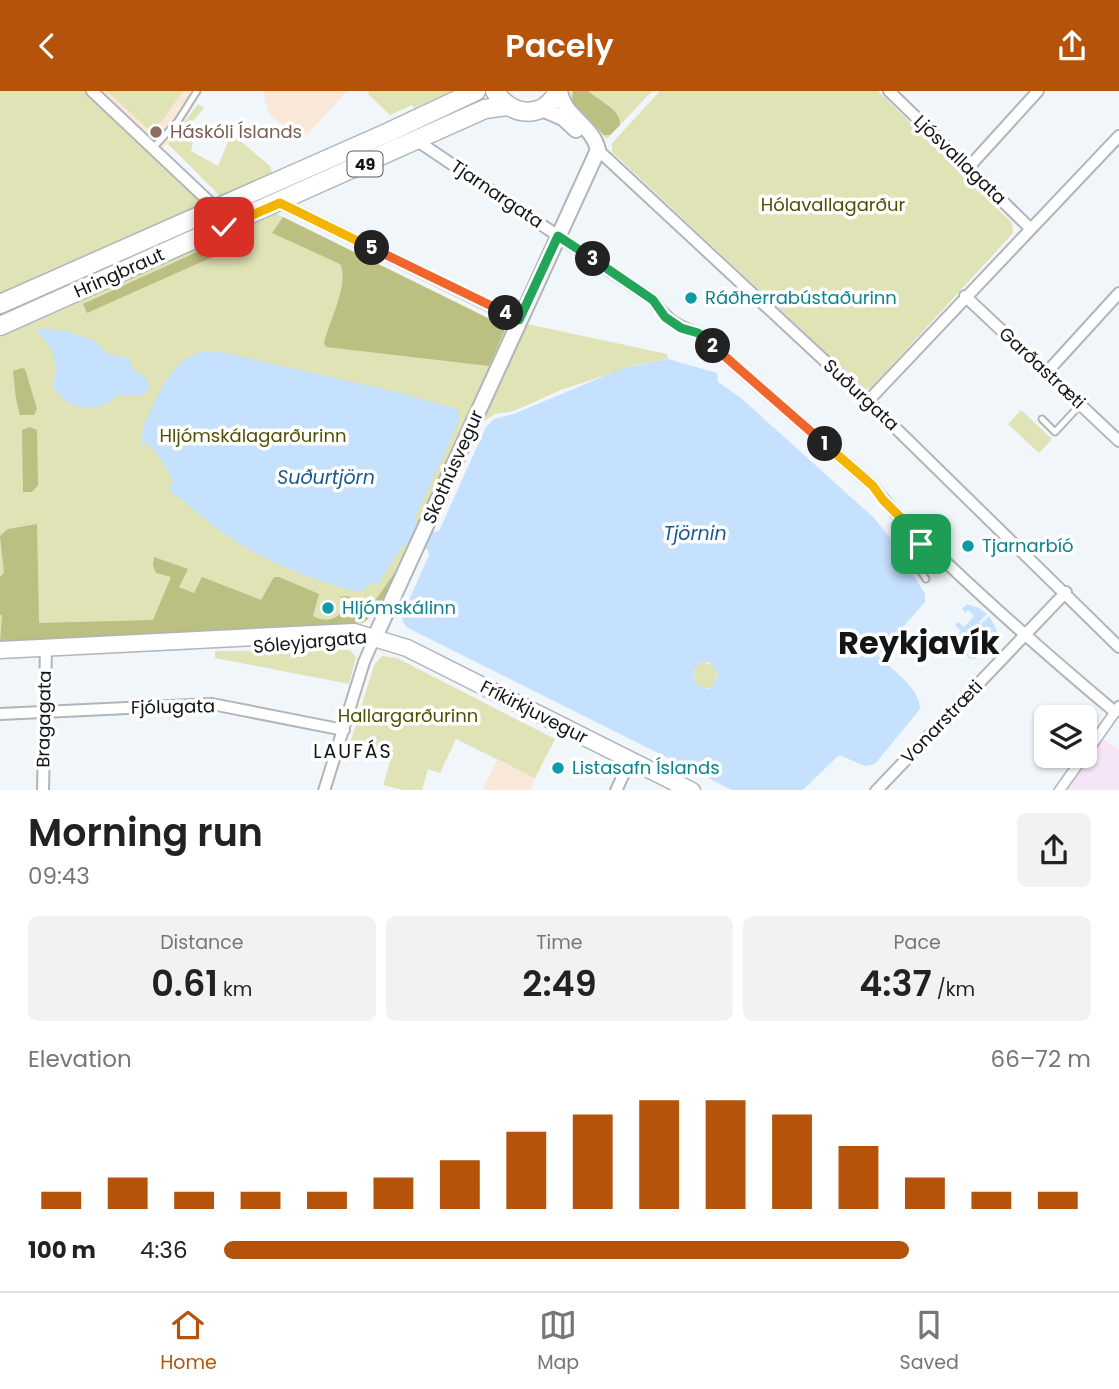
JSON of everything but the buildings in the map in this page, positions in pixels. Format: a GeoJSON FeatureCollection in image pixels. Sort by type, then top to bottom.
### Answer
{"type":"FeatureCollection","features":[{"type":"Feature","properties":{"kind":"main road","name":"Hringbraut"},"geometry":{"type":"LineString","coordinates":[[0,304],[476,91]]}},
{"type":"Feature","properties":{"kind":"main road"},"geometry":{"type":"LineString","coordinates":[[495,91],[507,106]]}},
{"type":"Feature","properties":{"kind":"main road"},"geometry":{"type":"LineString","coordinates":[[542,109],[559,91]]}},
{"type":"Feature","properties":{"kind":"main road","name":"Hringbraut"},"geometry":{"type":"LineString","coordinates":[[0,326],[485,109],[507,106]]}},
{"type":"Feature","properties":{"kind":"main road","name":"49"},"geometry":{"type":"LineString","coordinates":[[507,106],[521,112],[542,109]]}},
{"type":"Feature","properties":{"kind":"main road"},"geometry":{"type":"LineString","coordinates":[[147,260],[172,241],[212,222],[219,214],[217,209]]}},
{"type":"Feature","properties":{"kind":"main road","name":"Sóleyjargata"},"geometry":{"type":"LineString","coordinates":[[0,659],[46,652],[354,632],[376,637]]}},
{"type":"Feature","properties":{"kind":"main road","name":"Fríkirkjuvegur"},"geometry":{"type":"LineString","coordinates":[[376,637],[407,648],[692,790]]}},
{"type":"Feature","properties":{"kind":"main road","name":"Sóleyjargata"},"geometry":{"type":"LineString","coordinates":[[0,650],[46,652]]}},
{"type":"Feature","properties":{"kind":"street"},"geometry":{"type":"LineString","coordinates":[[93,91],[217,209]]}},
{"type":"Feature","properties":{"kind":"street","name":"Suðurgata"},"geometry":{"type":"LineString","coordinates":[[559,91],[564,106],[591,132],[598,150]]}},
{"type":"Feature","properties":{"kind":"street","name":"Ljósvallagata"},"geometry":{"type":"LineString","coordinates":[[890,91],[1031,229]]}},
{"type":"Feature","properties":{"kind":"street"},"geometry":{"type":"LineString","coordinates":[[968,168],[1038,91]]}},
{"type":"Feature","properties":{"kind":"street","name":"Suðurgata"},"geometry":{"type":"LineString","coordinates":[[542,109],[563,118],[868,401],[1119,646]]}},
{"type":"Feature","properties":{"kind":"street"},"geometry":{"type":"LineString","coordinates":[[868,401],[1119,136]]}},
{"type":"Feature","properties":{"kind":"street","name":"Tjarnargata"},"geometry":{"type":"LineString","coordinates":[[416,140],[653,300],[665,317],[681,328],[698,333],[873,486],[883,500],[927,544],[1024,636],[1117,710]]}},
{"type":"Feature","properties":{"kind":"street","name":"Skothúsvegur"},"geometry":{"type":"LineString","coordinates":[[324,790],[364,662],[598,150]]}},
{"type":"Feature","properties":{"kind":"street"},"geometry":{"type":"LineString","coordinates":[[280,203],[519,320]]}},
{"type":"Feature","properties":{"kind":"street","name":"Garðastræti"},"geometry":{"type":"LineString","coordinates":[[965,296],[1119,441]]}},
{"type":"Feature","properties":{"kind":"street"},"geometry":{"type":"LineString","coordinates":[[1047,372],[1116,302]]}},
{"type":"Feature","properties":{"kind":"street","name":"Vonarstræti"},"geometry":{"type":"LineString","coordinates":[[883,789],[1066,592]]}},
{"type":"Feature","properties":{"kind":"street","name":"Bragagata"},"geometry":{"type":"LineString","coordinates":[[43,790],[46,652]]}},
{"type":"Feature","properties":{"kind":"street","name":"Fjólugata"},"geometry":{"type":"LineString","coordinates":[[0,714],[212,705],[344,730]]}},
{"type":"Feature","properties":{"kind":"street"},"geometry":{"type":"LineString","coordinates":[[1097,738],[1117,710]]}},
{"type":"Feature","properties":{"kind":"street"},"geometry":{"type":"LineString","coordinates":[[616,790],[631,760]]}},
{"type":"Feature","properties":{"kind":"street"},"geometry":{"type":"LineString","coordinates":[[1059,790],[1075,768]]}},
{"type":"Feature","properties":{"kind":"lane"},"geometry":{"type":"LineString","coordinates":[[153,148],[178,121],[197,91]]}},
{"type":"Feature","properties":{"kind":"lane"},"geometry":{"type":"LineString","coordinates":[[1042,419],[1055,432],[1081,404]]}},
{"type":"Feature","properties":{"kind":"lane"},"geometry":{"type":"LineString","coordinates":[[911,528],[912,558],[926,579]]}},
{"type":"Feature","properties":{"kind":"lane"},"geometry":{"type":"LineString","coordinates":[[912,550],[917,545],[927,544]]}},
{"type":"Feature","properties":{"kind":"shaded area","name":"Háskóli Íslands"},"geometry":{"type":"Polygon","coordinates":[[[93,91],[202,91],[169,143],[158,152],[93,91]]]}},
{"type":"Feature","properties":{"kind":"shaded area","name":"Háskóli Íslands"},"geometry":{"type":"Polygon","coordinates":[[[263,91],[347,91],[307,135],[298,136],[269,114],[263,91]]]}},
{"type":"Feature","properties":{"kind":"shaded area"},"geometry":{"type":"Polygon","coordinates":[[[1102,738],[1119,750],[1119,790],[1065,790],[1080,768],[1097,768],[1097,745],[1102,738]]]}},
{"type":"Feature","properties":{"kind":"shaded area"},"geometry":{"type":"Polygon","coordinates":[[[497,760],[535,778],[530,790],[482,790],[497,760]]]}},
{"type":"Feature","properties":{"kind":"green space"},"geometry":{"type":"Polygon","coordinates":[[[0,91],[85,91],[207,204],[0,296],[0,91]]]}},
{"type":"Feature","properties":{"kind":"green space"},"geometry":{"type":"Polygon","coordinates":[[[107,91],[183,91],[162,121],[151,130],[107,91]]]}},
{"type":"Feature","properties":{"kind":"green space"},"geometry":{"type":"Polygon","coordinates":[[[368,91],[451,91],[414,108],[412,105],[390,115],[368,91]]]}},
{"type":"Feature","properties":{"kind":"green space"},"geometry":{"type":"Polygon","coordinates":[[[571,91],[652,91],[607,139],[571,102],[571,91]]]}},
{"type":"Feature","properties":{"kind":"green space"},"geometry":{"type":"Polygon","coordinates":[[[573,91],[588,91],[617,114],[620,125],[610,135],[604,135],[572,101],[573,91]]]}},
{"type":"Feature","properties":{"kind":"green space","name":"Hólavallagarður"},"geometry":{"type":"Polygon","coordinates":[[[660,91],[878,91],[1012,223],[1013,233],[871,388],[865,389],[612,152],[612,143],[660,91]]]}},
{"type":"Feature","properties":{"kind":"green space"},"geometry":{"type":"Polygon","coordinates":[[[198,104],[204,108],[189,126],[192,129],[186,135],[193,143],[191,151],[218,166],[228,142],[217,132],[223,126],[270,166],[272,173],[220,196],[168,144],[198,104]]]}},
{"type":"Feature","properties":{"kind":"green space","name":"Hljómskálagarðurinn"},"geometry":{"type":"Polygon","coordinates":[[[275,213],[506,327],[527,324],[667,354],[668,359],[636,365],[561,390],[514,411],[495,414],[484,421],[380,607],[363,623],[0,643],[0,337],[275,213]]]}},
{"type":"Feature","properties":{"kind":"green space"},"geometry":{"type":"Polygon","coordinates":[[[283,217],[506,327],[489,366],[326,347],[324,343],[341,292],[340,264],[272,233],[283,217]]]}},
{"type":"Feature","properties":{"kind":"green space"},"geometry":{"type":"Polygon","coordinates":[[[241,232],[246,242],[87,313],[83,304],[241,232]]]}},
{"type":"Feature","properties":{"kind":"green space"},"geometry":{"type":"Polygon","coordinates":[[[25,369],[37,409],[34,415],[20,415],[13,371],[25,369]]]}},
{"type":"Feature","properties":{"kind":"green space"},"geometry":{"type":"Polygon","coordinates":[[[1021,410],[1052,439],[1039,453],[1008,424],[1021,410]]]}},
{"type":"Feature","properties":{"kind":"green space"},"geometry":{"type":"Polygon","coordinates":[[[30,427],[37,430],[38,485],[32,492],[23,492],[22,430],[30,427]]]}},
{"type":"Feature","properties":{"kind":"green space"},"geometry":{"type":"Polygon","coordinates":[[[37,524],[39,623],[153,620],[171,577],[156,573],[154,557],[188,569],[179,587],[194,593],[202,577],[261,600],[274,577],[279,577],[319,594],[313,616],[326,620],[338,616],[344,609],[340,597],[374,602],[396,571],[379,606],[363,623],[0,643],[0,577],[4,573],[0,536],[8,529],[37,524]]]}},
{"type":"Feature","properties":{"kind":"green space"},"geometry":{"type":"Polygon","coordinates":[[[350,650],[356,657],[349,684],[215,658],[215,651],[350,650]]]}},
{"type":"Feature","properties":{"kind":"green space","name":"Hallargarðurinn"},"geometry":{"type":"Polygon","coordinates":[[[382,656],[397,658],[555,739],[535,778],[456,739],[440,773],[428,769],[422,790],[403,790],[383,785],[391,759],[349,747],[374,665],[382,656]]]}},
{"type":"Feature","properties":{"kind":"green space"},"geometry":{"type":"Polygon","coordinates":[[[701,662],[713,665],[717,672],[713,687],[702,687],[693,679],[696,676],[693,670],[701,662]]]}},
{"type":"Feature","properties":{"kind":"water"},"geometry":{"type":"Polygon","coordinates":[[[38,328],[68,331],[94,341],[108,354],[128,358],[134,371],[145,377],[148,391],[139,396],[117,396],[92,408],[83,408],[67,402],[53,387],[54,357],[48,344],[37,332],[38,328]]]}},
{"type":"Feature","properties":{"kind":"water","name":"Tjörnin"},"geometry":{"type":"Polygon","coordinates":[[[205,351],[226,353],[401,393],[457,409],[460,419],[415,518],[417,525],[434,532],[439,531],[486,427],[494,419],[516,413],[616,371],[638,365],[668,359],[717,373],[718,382],[741,398],[873,517],[893,541],[925,594],[925,602],[878,655],[911,687],[920,709],[875,764],[865,766],[839,755],[803,790],[732,790],[408,628],[403,623],[402,616],[429,555],[428,550],[405,543],[378,584],[370,584],[360,592],[314,578],[265,558],[203,518],[169,490],[173,482],[165,466],[150,446],[141,444],[141,433],[160,391],[174,370],[193,355],[205,351]],[[701,662],[693,670],[696,676],[693,679],[698,685],[709,689],[717,679],[717,672],[710,663],[701,662]]]}},
{"type":"Feature","properties":{"kind":"water"},"geometry":{"type":"Polygon","coordinates":[[[967,604],[987,614],[979,622],[981,624],[989,616],[997,630],[993,644],[975,659],[969,658],[951,641],[961,631],[955,625],[958,622],[964,627],[974,616],[968,610],[966,613],[962,609],[967,604]]]}},
{"type":"Feature","properties":{"kind":"place","name":"Háskóli Íslands"},"geometry":{"type":"Point","coordinates":[156,132]}},
{"type":"Feature","properties":{"kind":"place","name":"Ráðherrabústaðurinn"},"geometry":{"type":"Point","coordinates":[691,298]}},
{"type":"Feature","properties":{"kind":"place","name":"Tjarnarbíó"},"geometry":{"type":"Point","coordinates":[968,546]}},
{"type":"Feature","properties":{"kind":"place","name":"Hljómskálinn"},"geometry":{"type":"Point","coordinates":[328,608]}},
{"type":"Feature","properties":{"kind":"place","name":"Listasafn Íslands"},"geometry":{"type":"Point","coordinates":[558,768]}},
{"type":"Feature","properties":{"kind":"district","name":"Reykjavík"},"geometry":{"type":"Point","coordinates":[919,643]}},
{"type":"Feature","properties":{"kind":"district","name":"LAUFÁS"},"geometry":{"type":"Point","coordinates":[353,751]}},
{"type":"Feature","properties":{"kind":"route"},"geometry":{"type":"LineString","coordinates":[[224,227],[280,203],[519,320],[558,236],[653,300],[665,317],[681,328],[698,333],[873,486],[883,500],[927,544],[921,544]]}},
{"type":"Feature","properties":{"kind":"water label","name":"Suðurtjörn"},"geometry":{"type":"Point","coordinates":[326,477]}}]}
